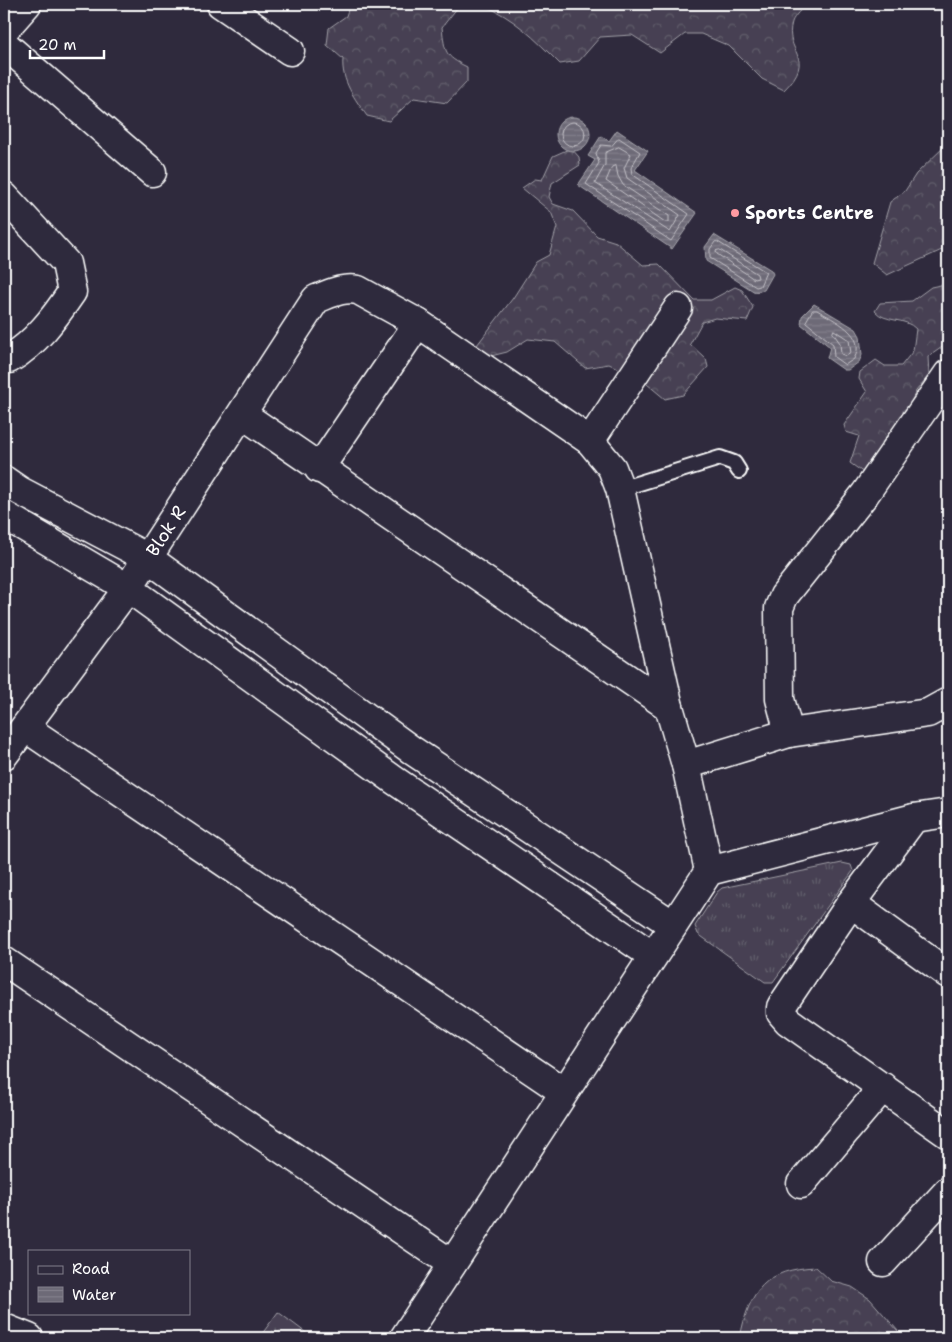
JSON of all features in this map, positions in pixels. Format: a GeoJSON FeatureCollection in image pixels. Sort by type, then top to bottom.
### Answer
{"type":"FeatureCollection","features":[{"type":"Feature","properties":{"kind":"street"},"geometry":{"type":"LineString","coordinates":[[4,30],[27,4]]}},
{"type":"Feature","properties":{"kind":"street"},"geometry":{"type":"LineString","coordinates":[[221,4],[290,51]]}},
{"type":"Feature","properties":{"kind":"street"},"geometry":{"type":"LineString","coordinates":[[4,44],[152,172]]}},
{"type":"Feature","properties":{"kind":"street"},"geometry":{"type":"LineString","coordinates":[[4,196],[66,263],[72,292],[58,312],[33,341],[9,359],[4,358]]}},
{"type":"Feature","properties":{"kind":"street","name":"Blok R"},"geometry":{"type":"LineString","coordinates":[[4,755],[26,728],[128,588],[316,299],[343,289],[358,290],[418,323]]}},
{"type":"Feature","properties":{"kind":"street"},"geometry":{"type":"LineString","coordinates":[[590,442],[678,308]]}},
{"type":"Feature","properties":{"kind":"street"},"geometry":{"type":"LineString","coordinates":[[319,469],[418,323],[590,442],[609,463],[620,489],[669,707],[686,765],[709,871]]}},
{"type":"Feature","properties":{"kind":"street"},"geometry":{"type":"LineString","coordinates":[[789,732],[780,698],[778,608],[784,596],[866,494],[948,374]]}},
{"type":"Feature","properties":{"kind":"street"},"geometry":{"type":"LineString","coordinates":[[242,414],[319,469],[479,575],[669,707]]}},
{"type":"Feature","properties":{"kind":"street"},"geometry":{"type":"LineString","coordinates":[[4,480],[20,491],[148,558],[413,751],[673,925]]}},
{"type":"Feature","properties":{"kind":"street"},"geometry":{"type":"LineString","coordinates":[[4,515],[128,588],[394,780],[653,956]]}},
{"type":"Feature","properties":{"kind":"street"},"geometry":{"type":"LineString","coordinates":[[686,765],[789,732],[928,713],[948,702]]}},
{"type":"Feature","properties":{"kind":"street"},"geometry":{"type":"LineString","coordinates":[[26,728],[564,1092]]}},
{"type":"Feature","properties":{"kind":"street"},"geometry":{"type":"LineString","coordinates":[[394,780],[413,751]]}},
{"type":"Feature","properties":{"kind":"street"},"geometry":{"type":"LineString","coordinates":[[404,1338],[709,871],[914,818],[948,813]]}},
{"type":"Feature","properties":{"kind":"street"},"geometry":{"type":"LineString","coordinates":[[914,818],[851,903],[784,1000],[781,1014],[948,1134]]}},
{"type":"Feature","properties":{"kind":"street"},"geometry":{"type":"LineString","coordinates":[[851,903],[948,974]]}},
{"type":"Feature","properties":{"kind":"street"},"geometry":{"type":"LineString","coordinates":[[4,961],[452,1264]]}},
{"type":"Feature","properties":{"kind":"street"},"geometry":{"type":"LineString","coordinates":[[801,1184],[883,1087]]}},
{"type":"Feature","properties":{"kind":"street"},"geometry":{"type":"LineString","coordinates":[[883,1262],[948,1191]]}},
{"type":"Feature","properties":{"kind":"street"},"geometry":{"type":"LineString","coordinates":[[4,1328],[29,1338]]}},
{"type":"Feature","properties":{"kind":"lane"},"geometry":{"type":"LineString","coordinates":[[620,489],[727,455],[739,471]]}},
{"type":"Feature","properties":{"kind":"green space"},"geometry":{"type":"Polygon","coordinates":[[[346,4],[466,4],[458,7],[442,27],[447,52],[454,60],[467,67],[467,82],[447,103],[414,98],[389,121],[367,116],[354,96],[344,75],[343,59],[327,45],[329,28],[346,16],[349,7],[346,4]]]}},
{"type":"Feature","properties":{"kind":"green space"},"geometry":{"type":"Polygon","coordinates":[[[481,4],[522,4],[528,8],[552,8],[559,4],[806,4],[792,22],[790,32],[799,62],[794,79],[784,90],[762,79],[729,46],[701,34],[685,34],[660,53],[632,35],[600,37],[579,61],[560,64],[533,37],[514,22],[481,4]]]}},
{"type":"Feature","properties":{"kind":"green space"},"geometry":{"type":"Polygon","coordinates":[[[948,143],[948,250],[944,249],[887,275],[872,263],[890,202],[905,191],[916,174],[948,143]]]}},
{"type":"Feature","properties":{"kind":"green space"},"geometry":{"type":"Polygon","coordinates":[[[571,148],[579,157],[580,165],[552,183],[549,197],[553,204],[573,211],[597,236],[616,242],[643,265],[659,264],[694,300],[711,300],[735,287],[742,290],[753,307],[747,321],[715,318],[702,322],[690,344],[706,359],[708,367],[683,395],[665,399],[641,379],[609,364],[585,368],[555,342],[528,339],[507,352],[483,358],[477,345],[513,298],[536,262],[549,255],[557,227],[551,212],[522,188],[535,179],[542,180],[553,156],[571,148]]]}},
{"type":"Feature","properties":{"kind":"green space"},"geometry":{"type":"Polygon","coordinates":[[[948,285],[948,343],[928,357],[929,375],[916,391],[902,423],[887,435],[864,473],[850,463],[859,436],[846,432],[844,425],[867,392],[859,379],[860,372],[876,360],[885,366],[901,366],[913,351],[916,329],[906,323],[879,315],[875,311],[880,303],[912,301],[931,287],[948,285]]]}},
{"type":"Feature","properties":{"kind":"green space"},"geometry":{"type":"Polygon","coordinates":[[[842,863],[851,865],[853,871],[773,982],[765,982],[698,934],[695,926],[717,892],[722,888],[842,863]]]}},
{"type":"Feature","properties":{"kind":"green space"},"geometry":{"type":"Polygon","coordinates":[[[816,1267],[831,1281],[852,1287],[870,1299],[898,1331],[898,1338],[740,1338],[749,1307],[763,1285],[784,1272],[816,1267]]]}},
{"type":"Feature","properties":{"kind":"green space"},"geometry":{"type":"Polygon","coordinates":[[[278,1312],[313,1338],[259,1338],[278,1312]]]}},
{"type":"Feature","properties":{"kind":"water"},"geometry":{"type":"Polygon","coordinates":[[[573,117],[585,122],[590,134],[585,146],[573,151],[561,146],[556,134],[561,122],[573,117]]]}},
{"type":"Feature","properties":{"kind":"water"},"geometry":{"type":"Polygon","coordinates":[[[617,130],[648,151],[635,170],[697,213],[672,249],[578,185],[595,160],[588,156],[601,136],[609,141],[617,130]]]}},
{"type":"Feature","properties":{"kind":"water"},"geometry":{"type":"Polygon","coordinates":[[[714,235],[771,270],[773,274],[764,290],[755,292],[706,261],[705,247],[714,235]]]}},
{"type":"Feature","properties":{"kind":"water"},"geometry":{"type":"Polygon","coordinates":[[[814,304],[856,329],[860,336],[862,355],[859,362],[848,370],[844,370],[827,358],[830,347],[801,324],[802,316],[814,304]]]}},
{"type":"Feature","properties":{"kind":"place","name":"Sports Centre"},"geometry":{"type":"Point","coordinates":[735,213]}}]}
